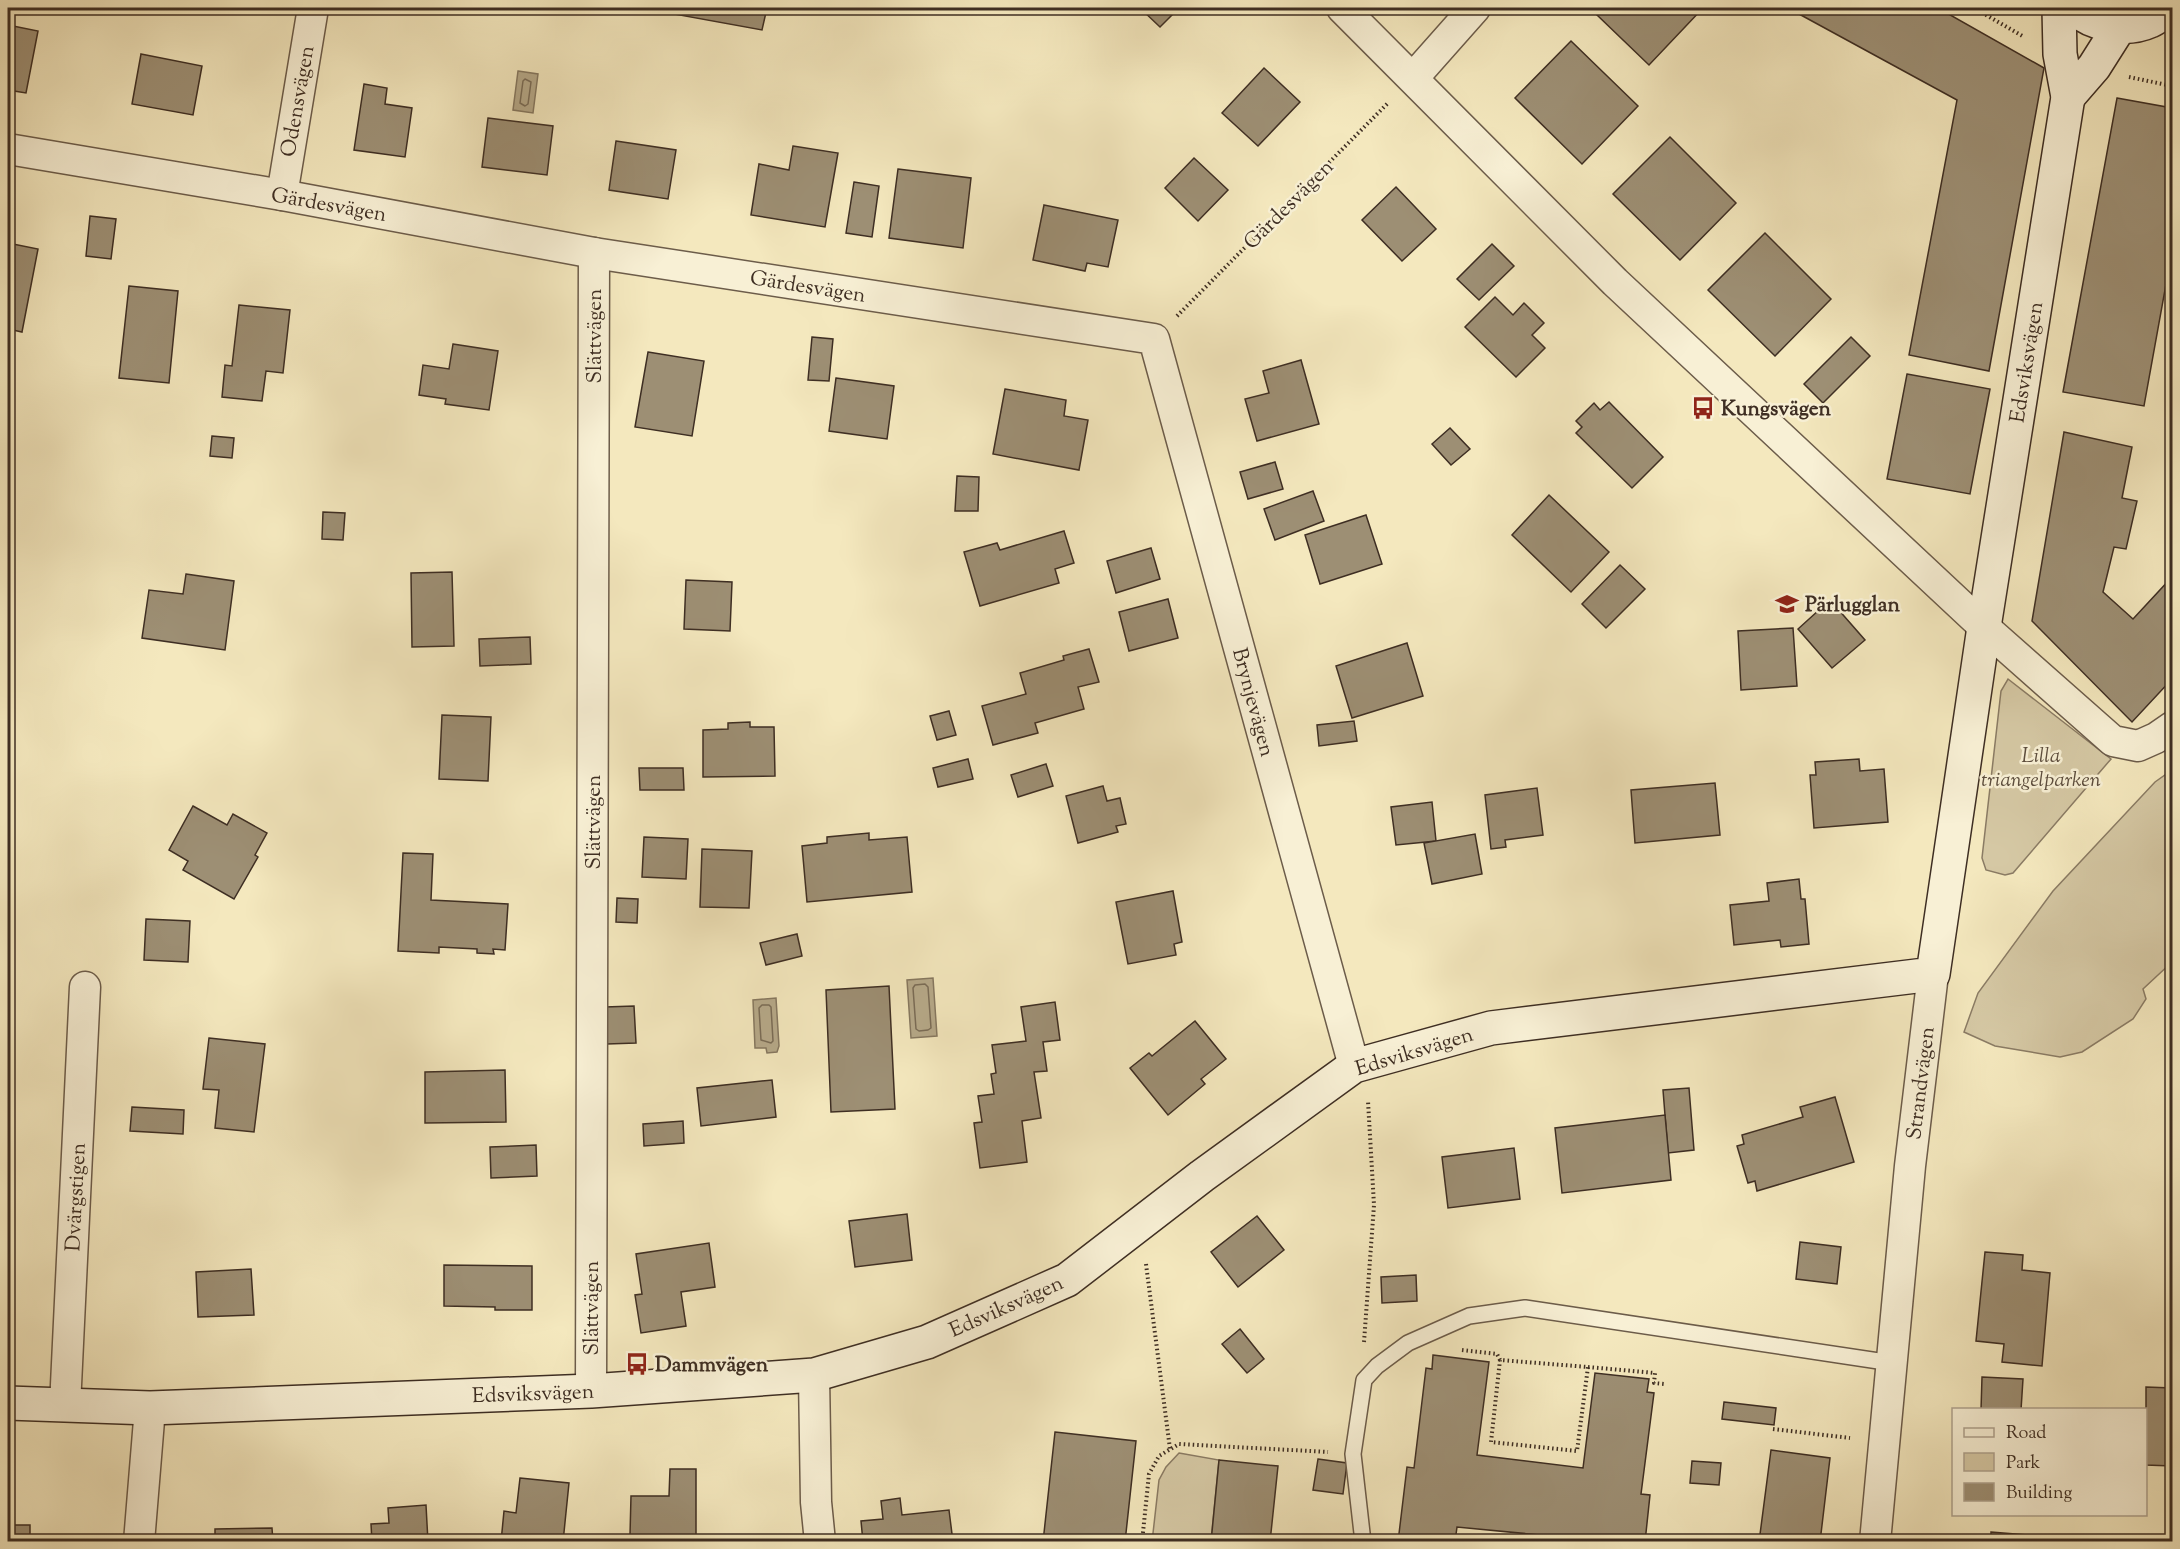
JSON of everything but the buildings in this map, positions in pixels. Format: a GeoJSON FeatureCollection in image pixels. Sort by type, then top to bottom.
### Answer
{"type":"FeatureCollection","features":[{"type":"Feature","properties":{"kind":"street","name":"Odensvägen"},"geometry":{"type":"LineString","coordinates":[[282,195],[313,8]]}},
{"type":"Feature","properties":{"kind":"street"},"geometry":{"type":"LineString","coordinates":[[1342,8],[1615,282],[1984,627],[2113,741],[2138,746],[2164,733]]}},
{"type":"Feature","properties":{"kind":"street"},"geometry":{"type":"LineString","coordinates":[[1413,78],[1476,8]]}},
{"type":"Feature","properties":{"kind":"street","name":"Edsviksvägen"},"geometry":{"type":"LineString","coordinates":[[1984,627],[2068,97],[2060,54],[2059,8]]}},
{"type":"Feature","properties":{"kind":"street"},"geometry":{"type":"LineString","coordinates":[[2074,8],[2102,24],[2153,22]]}},
{"type":"Feature","properties":{"kind":"street"},"geometry":{"type":"LineString","coordinates":[[2068,97],[2094,67],[2153,22]]}},
{"type":"Feature","properties":{"kind":"street","name":"Gärdesvägen"},"geometry":{"type":"LineString","coordinates":[[8,149],[282,195],[594,253],[1154,339]]}},
{"type":"Feature","properties":{"kind":"street","name":"Slättvägen"},"geometry":{"type":"LineString","coordinates":[[591,1391],[594,253]]}},
{"type":"Feature","properties":{"kind":"street","name":"Brynjevägen"},"geometry":{"type":"LineString","coordinates":[[1154,339],[1361,1079]]}},
{"type":"Feature","properties":{"kind":"street","name":"Strandvägen"},"geometry":{"type":"LineString","coordinates":[[1875,1542],[1910,1166],[1933,974],[1984,627]]}},
{"type":"Feature","properties":{"kind":"street","name":"Edsviksvägen"},"geometry":{"type":"LineString","coordinates":[[8,1404],[150,1408],[591,1391],[814,1375],[927,1342],[1067,1280],[1202,1176],[1361,1079],[1491,1028],[1933,974]]}},
{"type":"Feature","properties":{"kind":"street","name":"Dvärgstigen"},"geometry":{"type":"LineString","coordinates":[[65,1406],[85,987]]}},
{"type":"Feature","properties":{"kind":"street"},"geometry":{"type":"LineString","coordinates":[[814,1375],[816,1502],[819,1542]]}},
{"type":"Feature","properties":{"kind":"street"},"geometry":{"type":"LineString","coordinates":[[139,1542],[150,1408]]}},
{"type":"Feature","properties":{"kind":"lane"},"geometry":{"type":"LineString","coordinates":[[1363,1542],[1353,1454],[1364,1380],[1377,1366],[1408,1343],[1469,1316],[1525,1308],[1892,1363]]}},
{"type":"Feature","properties":{"kind":"path","name":"Gärdesvägen"},"geometry":{"type":"LineString","coordinates":[[1154,339],[1413,78]]}},
{"type":"Feature","properties":{"kind":"path"},"geometry":{"type":"LineString","coordinates":[[1361,1079],[1374,1205],[1364,1350],[1377,1366]]}},
{"type":"Feature","properties":{"kind":"path"},"geometry":{"type":"LineString","coordinates":[[1145,1257],[1170,1449]]}},
{"type":"Feature","properties":{"kind":"path"},"geometry":{"type":"LineString","coordinates":[[1588,1367],[1577,1451],[1491,1442],[1500,1360],[1588,1367],[1655,1373],[1654,1383],[1664,1384]]}},
{"type":"Feature","properties":{"kind":"path"},"geometry":{"type":"LineString","coordinates":[[1773,1429],[1860,1439]]}},
{"type":"Feature","properties":{"kind":"path"},"geometry":{"type":"LineString","coordinates":[[1142,1542],[1149,1474],[1160,1456],[1179,1444],[1353,1454]]}},
{"type":"Feature","properties":{"kind":"green space","name":"Lilla triangelparken"},"geometry":{"type":"Polygon","coordinates":[[[2008,679],[2111,759],[2013,873],[2005,875],[1986,870],[1982,858],[2001,691],[2008,679]]]}},
{"type":"Feature","properties":{"kind":"green space"},"geometry":{"type":"Polygon","coordinates":[[[2172,770],[2172,962],[2143,989],[2146,999],[2133,1019],[2082,1052],[2060,1057],[1995,1046],[1964,1032],[1978,993],[2053,891],[2155,782],[2172,770]]]}},
{"type":"Feature","properties":{"kind":"green space"},"geometry":{"type":"Polygon","coordinates":[[[1179,1453],[1219,1460],[1211,1541],[1152,1542],[1159,1480],[1166,1467],[1179,1453]]]}},
{"type":"Feature","properties":{"kind":"water"},"geometry":{"type":"Polygon","coordinates":[[[518,71],[538,74],[533,113],[513,110],[518,71]]]}},
{"type":"Feature","properties":{"kind":"water"},"geometry":{"type":"Polygon","coordinates":[[[933,978],[937,1036],[911,1038],[907,980],[933,978]]]}},
{"type":"Feature","properties":{"kind":"water"},"geometry":{"type":"Polygon","coordinates":[[[776,998],[779,1046],[777,1052],[767,1053],[766,1048],[755,1048],[753,1000],[776,998]]]}},
{"type":"Feature","properties":{"kind":"place","name":"Kungsvägen"},"geometry":{"type":"Point","coordinates":[1703,408]}},
{"type":"Feature","properties":{"kind":"place","name":"Pärlugglan"},"geometry":{"type":"Point","coordinates":[1787,604]}},
{"type":"Feature","properties":{"kind":"place","name":"Dammvägen"},"geometry":{"type":"Point","coordinates":[637,1364]}}]}
